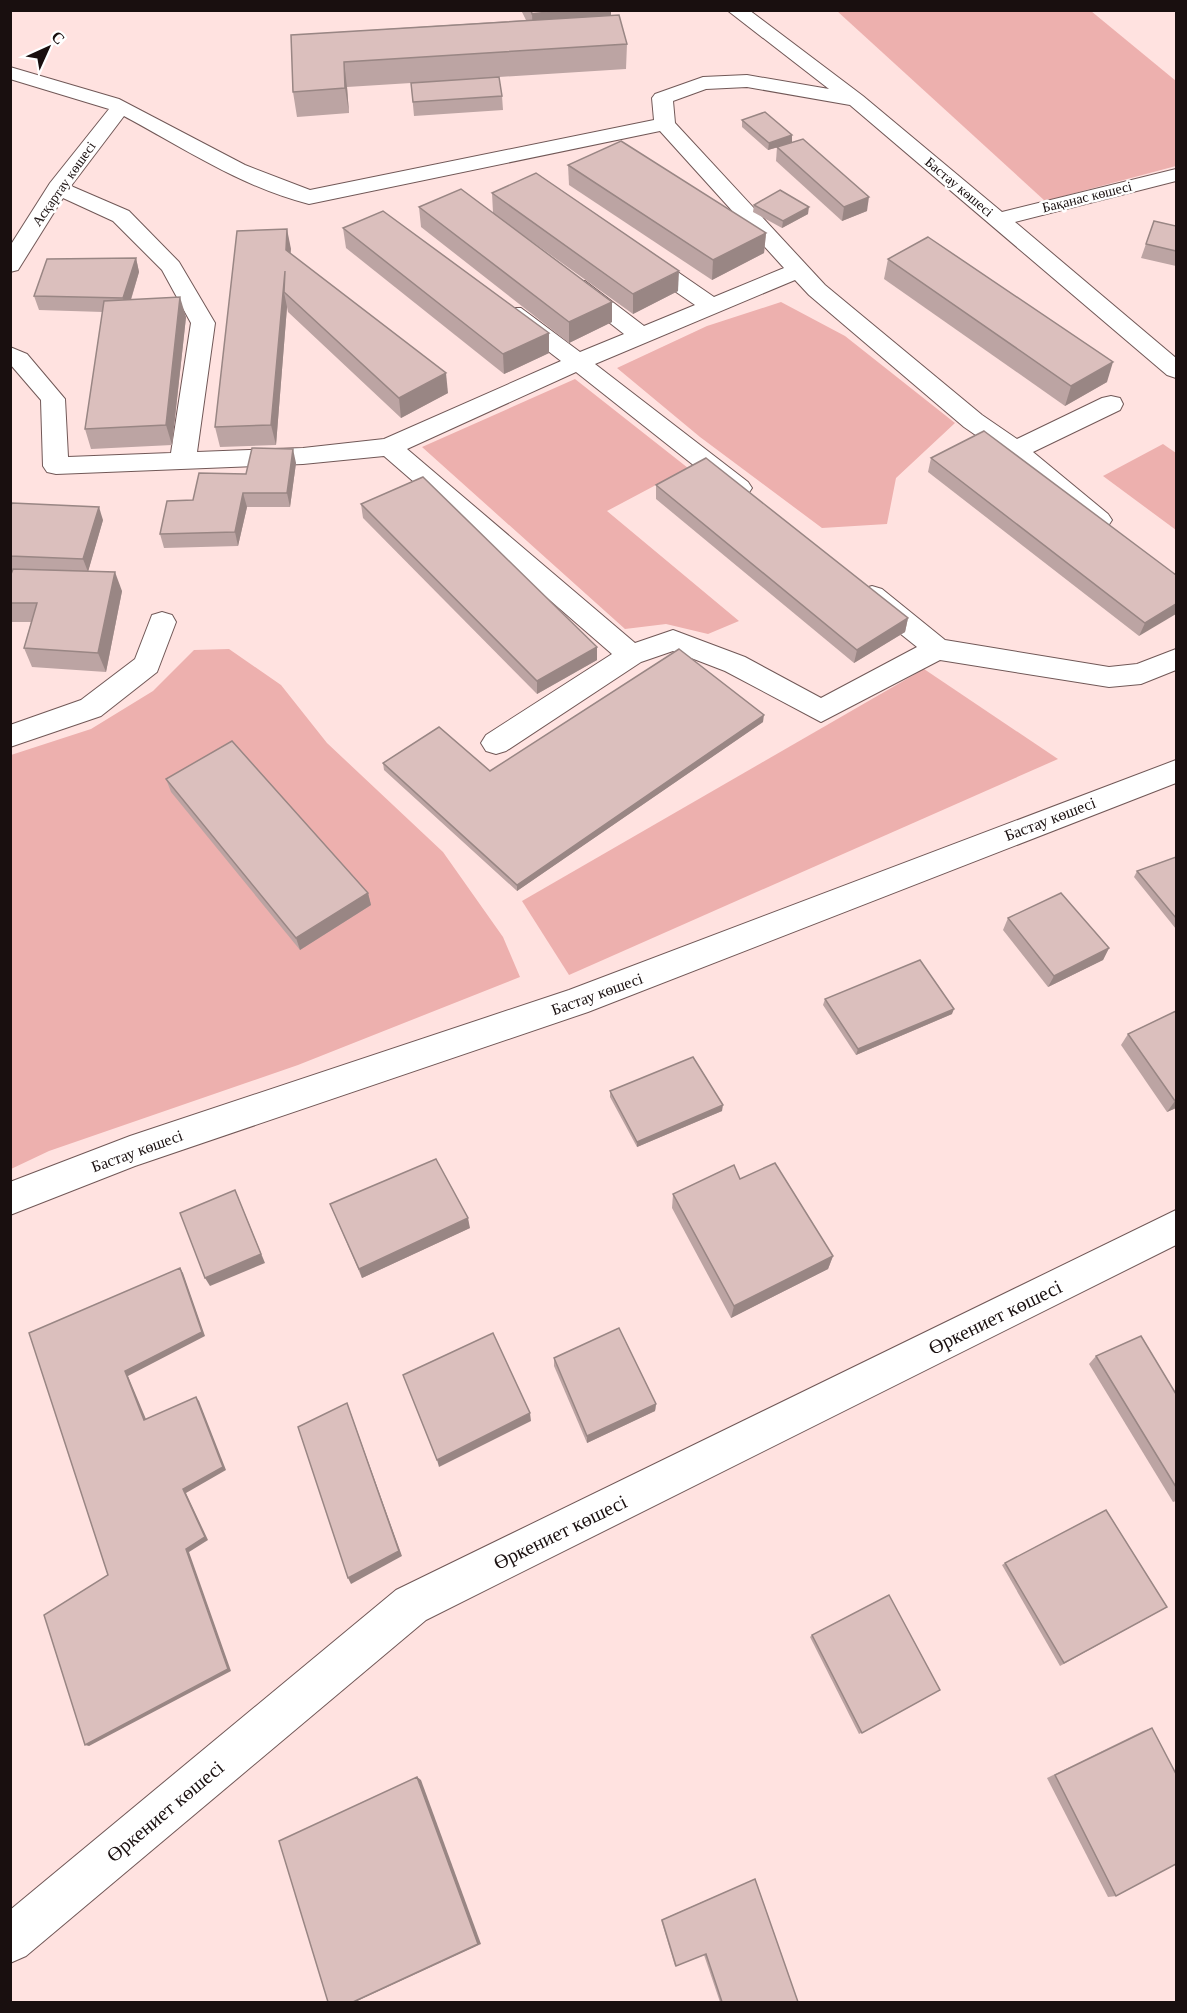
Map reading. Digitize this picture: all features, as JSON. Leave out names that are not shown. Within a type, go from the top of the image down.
[{"type":"street","name":"Бастау көшесі","points":[[736,10],[856,100],[1176,370]]},
{"type":"street","points":[[10,73],[122,107],[246,174],[282,190],[309,197],[665,124]]},
{"type":"street","points":[[856,100],[747,81],[703,83],[662,98],[665,124],[798,270],[864,332],[974,421],[1015,450],[1114,532]]},
{"type":"street","name":"Асқартау көшесі","points":[[10,265],[58,188],[122,107]]},
{"type":"street","name":"Бақанас көшесі","points":[[998,220],[1176,175]]},
{"type":"street","points":[[58,188],[121,216],[171,267],[203,323],[183,461]]},
{"type":"street","points":[[626,247],[712,306]]},
{"type":"street","points":[[10,354],[19,359],[53,399],[56,466],[303,456],[389,447],[578,362],[798,270]]},
{"type":"street","points":[[559,273],[642,336]]},
{"type":"street","points":[[493,298],[761,504]]},
{"type":"street","points":[[1015,450],[1111,404]]},
{"type":"street","points":[[389,447],[631,655]]},
{"type":"street","points":[[851,579],[937,649],[1108,677],[1141,674],[1176,659]]},
{"type":"street","points":[[10,736],[91,708],[101,701],[147,665],[162,622]]},
{"type":"street","points":[[496,743],[631,655],[673,640],[735,664],[821,711],[937,649]]},
{"type":"street","name":"Бастау көшесі","points":[[10,1199],[130,1152],[576,1002],[1176,771]]},
{"type":"street","name":"Өркениет көшесі","points":[[10,1940],[411,1605],[1176,1227]]},
{"type":"shaded area","points":[[837,11],[1091,11],[1176,81],[1176,166],[1045,201]]},
{"type":"shaded area","points":[[781,302],[845,336],[955,423],[896,478],[887,524],[822,528],[700,437],[617,368],[707,326]]},
{"type":"shaded area","points":[[575,379],[688,468],[607,511],[739,621],[708,634],[666,624],[625,629],[422,447]]},
{"type":"shaded area","points":[[1163,444],[1176,453],[1176,530],[1103,476]]},
{"type":"shaded area","points":[[229,649],[281,685],[327,743],[443,852],[503,937],[520,977],[298,1065],[49,1151],[11,1169],[11,755],[91,729],[153,691],[194,650]]},
{"type":"shaded area","points":[[924,669],[1058,759],[569,975],[522,901]]},
{"type":"building","points":[[531,10],[563,10],[532,14]]},
{"type":"building","points":[[619,15],[627,44],[344,62],[345,88],[293,92],[291,35]]},
{"type":"building","points":[[499,77],[502,96],[413,102],[411,83]]},
{"type":"building","points":[[765,112],[792,135],[769,143],[742,120]]},
{"type":"building","points":[[803,139],[869,197],[844,207],[777,147]]},
{"type":"building","points":[[621,141],[766,233],[713,260],[568,165]]},
{"type":"building","points":[[536,173],[679,271],[633,294],[492,193]]},
{"type":"building","points":[[461,189],[612,302],[569,322],[419,207]]},
{"type":"building","points":[[780,190],[809,207],[783,221],[754,205]]},
{"type":"building","points":[[383,211],[549,333],[503,354],[343,228]]},
{"type":"building","points":[[1154,221],[1176,226],[1176,251],[1146,244]]},
{"type":"building","points":[[287,229],[286,250],[446,373],[399,398],[284,292],[285,271],[271,425],[215,427],[237,231]]},
{"type":"building","points":[[928,237],[1113,362],[1071,386],[888,259]]},
{"type":"building","points":[[136,258],[123,298],[34,296],[47,259]]},
{"type":"building","points":[[180,297],[166,425],[85,429],[104,301]]},
{"type":"building","points":[[984,431],[1176,575],[1176,604],[1145,623],[931,458]]},
{"type":"building","points":[[252,448],[293,449],[287,493],[243,493],[235,532],[160,534],[167,501],[193,500],[199,473],[246,474]]},
{"type":"building","points":[[706,458],[908,618],[857,650],[656,485]]},
{"type":"building","points":[[423,477],[597,647],[537,681],[361,504]]},
{"type":"building","points":[[12,503],[99,507],[83,559],[10,556],[10,508]]},
{"type":"building","points":[[13,569],[115,572],[98,653],[24,648],[37,603],[10,603],[10,577]]},
{"type":"building","points":[[679,649],[764,715],[517,885],[383,763],[439,727],[490,771]]},
{"type":"building","points":[[232,741],[368,893],[296,938],[166,779]]},
{"type":"building","points":[[1176,857],[1176,918],[1137,871]]},
{"type":"building","points":[[1061,893],[1109,948],[1054,976],[1008,918]]},
{"type":"building","points":[[920,960],[954,1009],[858,1049],[825,999]]},
{"type":"building","points":[[1176,1011],[1176,1101],[1175,1101],[1128,1034]]},
{"type":"building","points":[[693,1057],[723,1105],[637,1142],[610,1091]]},
{"type":"building","points":[[436,1159],[468,1218],[359,1269],[330,1204]]},
{"type":"building","points":[[775,1163],[833,1256],[734,1306],[673,1194],[734,1165],[740,1179]]},
{"type":"building","points":[[235,1190],[261,1254],[205,1278],[180,1213]]},
{"type":"building","points":[[180,1268],[202,1332],[125,1371],[144,1420],[196,1397],[223,1467],[183,1489],[205,1537],[186,1549],[228,1669],[85,1745],[44,1615],[108,1575],[29,1333]]},
{"type":"building","points":[[619,1328],[656,1404],[587,1436],[554,1358]]},
{"type":"building","points":[[493,1333],[530,1413],[437,1460],[403,1375]]},
{"type":"building","points":[[1141,1336],[1176,1394],[1176,1487],[1096,1356]]},
{"type":"building","points":[[347,1403],[399,1551],[348,1578],[298,1427]]},
{"type":"building","points":[[1106,1510],[1167,1607],[1064,1663],[1005,1563]]},
{"type":"building","points":[[889,1595],[940,1690],[862,1733],[812,1635]]},
{"type":"building","points":[[1152,1728],[1176,1774],[1176,1864],[1116,1896],[1055,1775]]},
{"type":"building","points":[[417,1777],[478,1944],[353,2002],[328,2002],[279,1841]]},
{"type":"building","points":[[755,1879],[798,2002],[722,2002],[706,1954],[676,1966],[662,1920]]}]
